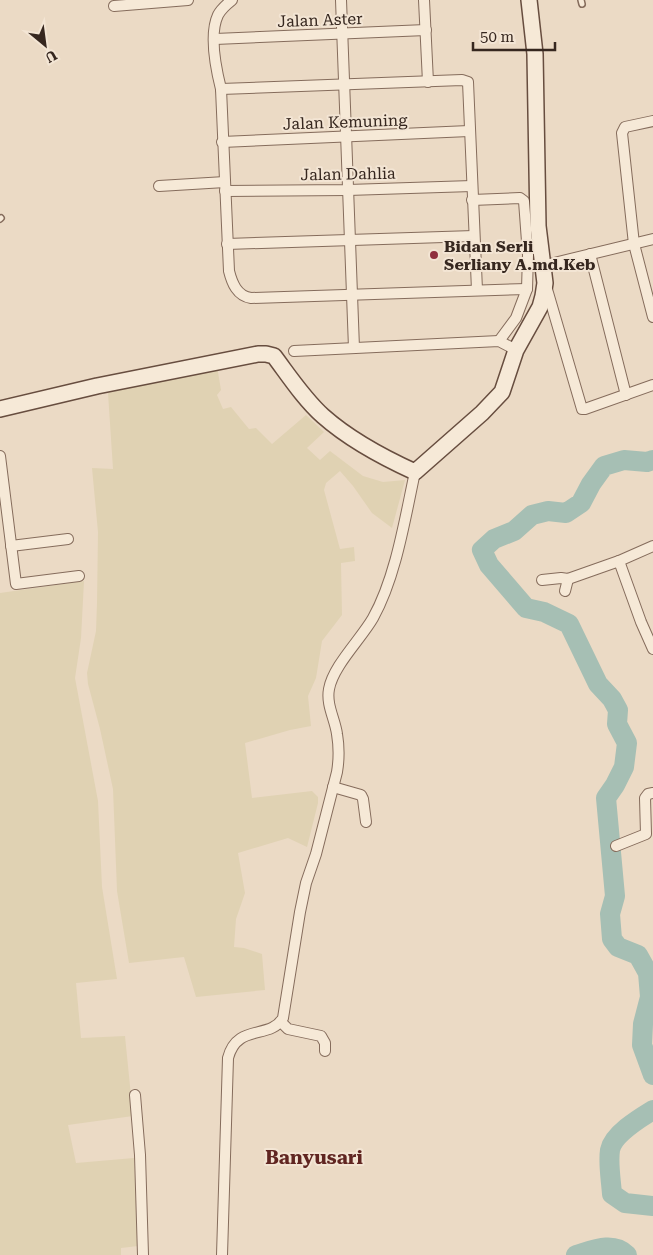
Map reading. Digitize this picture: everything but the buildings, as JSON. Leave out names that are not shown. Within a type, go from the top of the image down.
[{"type":"street","points":[[114,6],[188,0]]},
{"type":"street","points":[[232,0],[218,14],[214,30],[215,63],[221,89],[227,244],[230,276],[236,289],[245,297],[527,289]]},
{"type":"street","points":[[341,0],[354,348]]},
{"type":"street","points":[[424,0],[428,82]]},
{"type":"street","points":[[499,341],[516,318],[535,265],[538,216],[535,54],[528,0]]},
{"type":"street","name":"Jalan Aster","points":[[215,39],[426,30]]},
{"type":"street","points":[[221,89],[462,80],[468,82],[477,290]]},
{"type":"street","points":[[653,121],[625,127],[622,133],[634,244],[653,316]]},
{"type":"street","name":"Jalan Kemuning","points":[[222,142],[469,131]]},
{"type":"street","name":"Jalan Dahlia","points":[[159,186],[348,190],[472,186]]},
{"type":"street","points":[[472,200],[522,200],[535,265],[545,283],[582,409],[626,396],[653,385]]},
{"type":"street","points":[[227,244],[474,236]]},
{"type":"street","points":[[535,265],[653,239]]},
{"type":"street","points":[[590,254],[626,396]]},
{"type":"street","points":[[222,1255],[228,1058],[230,1050],[238,1040],[273,1027],[281,1022],[284,1014],[298,921],[306,883],[316,854],[337,772],[337,734],[328,700],[330,686],[341,664],[373,618],[383,596],[403,529],[415,472],[502,392],[516,350],[540,307],[545,283]]},
{"type":"street","points":[[294,351],[499,341],[516,350]]},
{"type":"street","points":[[0,409],[98,386],[266,354],[274,356],[310,403],[328,420],[379,456],[415,472]]},
{"type":"street","points":[[0,456],[4,521],[11,546],[16,584],[79,576]]},
{"type":"street","points":[[11,546],[68,539]]},
{"type":"street","points":[[542,580],[568,579],[619,561],[653,546]]},
{"type":"street","points":[[619,561],[653,649]]},
{"type":"street","points":[[565,591],[568,579]]},
{"type":"street","points":[[333,786],[360,795],[366,822]]},
{"type":"street","points":[[616,846],[649,832],[645,798],[648,794],[653,793]]},
{"type":"street","points":[[281,1022],[288,1029],[321,1036],[325,1043],[324,1051]]},
{"type":"street","points":[[135,1095],[140,1155],[143,1255]]},
{"type":"shaded area","points":[[217,366],[221,390],[217,395],[223,409],[231,407],[249,429],[256,428],[272,444],[306,415],[324,432],[307,448],[320,460],[330,451],[363,476],[383,482],[405,480],[392,528],[372,513],[340,471],[326,483],[324,490],[340,549],[354,547],[355,561],[341,563],[342,615],[322,641],[316,678],[308,696],[311,726],[245,743],[252,798],[312,791],[318,797],[307,847],[288,838],[238,853],[245,893],[236,919],[234,947],[262,954],[265,990],[196,997],[184,957],[129,963],[117,891],[113,789],[87,673],[96,631],[97,603],[98,532],[92,468],[113,469],[108,393]]},
{"type":"shaded area","points":[[84,581],[81,638],[75,678],[98,801],[102,887],[117,979],[76,983],[81,1038],[125,1036],[133,1116],[68,1125],[76,1163],[134,1158],[138,1246],[121,1248],[121,1255],[0,1255],[0,593]]},
{"type":"waterway","points":[[653,460],[647,462],[624,460],[604,466],[591,484],[581,503],[566,513],[548,511],[532,515],[514,531],[494,539],[482,550],[489,565],[526,608],[544,612],[569,624],[598,684],[612,699],[618,710],[617,724],[627,743],[624,767],[606,798],[615,896],[610,914],[612,939],[618,947],[638,955],[648,973],[650,997],[643,1024],[642,1045],[653,1075]]},
{"type":"waterway","points":[[653,1110],[621,1132],[612,1144],[609,1161],[612,1194],[625,1203],[653,1206]]},
{"type":"waterway","points":[[576,1255],[603,1248],[616,1248],[627,1255]]},
{"type":"place","name":"Bidan Serli Serliany A.md.Keb","points":[[434,255]]},
{"type":"district","name":"Banyusari","points":[[314,1157]]}]
